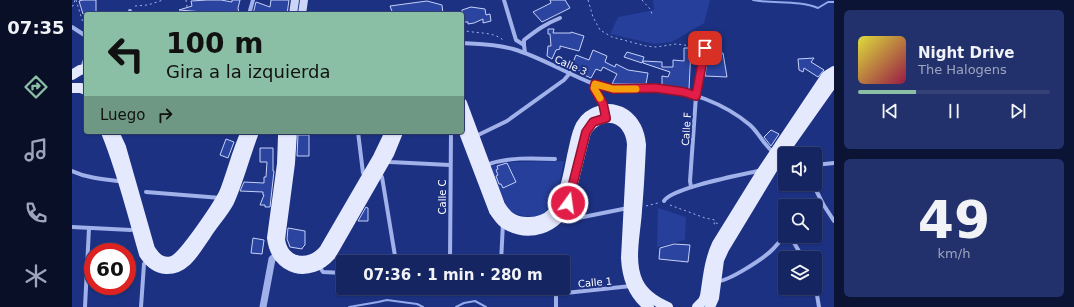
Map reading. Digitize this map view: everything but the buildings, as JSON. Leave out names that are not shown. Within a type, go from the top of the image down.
[{"type":"main road","points":[[293,12],[295,0]]},
{"type":"main road","points":[[302,12],[304,0]]},
{"type":"main road","points":[[72,75],[84,69]]},
{"type":"main road","points":[[697,307],[701,305],[724,249],[777,155],[826,76],[834,71]]},
{"type":"main road","points":[[710,307],[713,302],[711,280],[712,254],[761,172],[777,155],[834,81]]},
{"type":"main road","points":[[72,88],[84,89]]},
{"type":"main road","points":[[464,112],[470,139],[491,205],[505,219],[534,222],[562,214],[568,203],[586,132],[593,122],[605,113],[615,110],[630,118],[638,131],[641,146],[636,208],[626,258],[626,269],[635,285],[638,297],[649,307]]},
{"type":"main road","points":[[464,130],[485,165],[505,219]]},
{"type":"main road","points":[[107,134],[126,178]]},
{"type":"main road","points":[[115,134],[121,147],[126,178],[140,227],[150,249],[151,257],[166,262],[173,261],[185,251],[225,200],[253,134]]},
{"type":"main road","points":[[225,200],[245,134]]},
{"type":"main road","points":[[284,134],[282,164],[272,238],[275,251],[297,260],[306,261],[314,259],[324,250],[382,159],[395,143],[397,134]]},
{"type":"main road","points":[[292,134],[290,163],[280,239],[280,253],[282,260],[293,267],[302,269],[311,268],[319,266],[325,262],[331,255],[372,175]]},
{"type":"main road","points":[[382,159],[389,134]]},
{"type":"main road","points":[[635,285],[653,299],[668,307]]},
{"type":"street","points":[[250,12],[253,0]]},
{"type":"street","points":[[504,0],[516,40],[524,45]]},
{"type":"street","points":[[525,53],[524,40],[542,26],[560,18]]},
{"type":"street","points":[[72,27],[84,35]]},
{"type":"street","name":"Calle 3","points":[[464,43],[489,44],[507,47],[525,53],[595,84],[613,89],[655,88],[684,92],[696,96],[720,106],[738,116],[751,126],[777,155]]},
{"type":"street","name":"Calle F","points":[[691,187],[690,181],[696,96],[705,48]]},
{"type":"street","points":[[470,139],[507,121],[564,80],[570,73]]},
{"type":"street","points":[[595,84],[594,88],[603,104],[605,113]]},
{"type":"street","points":[[358,134],[363,173],[382,178],[395,255]]},
{"type":"street","name":"Calle C","points":[[450,255],[451,134]]},
{"type":"street","points":[[485,165],[499,160],[515,158],[555,159]]},
{"type":"street","points":[[382,159],[390,162],[450,166]]},
{"type":"street","points":[[822,164],[834,163]]},
{"type":"street","points":[[72,171],[81,176],[92,178],[118,181],[126,178]]},
{"type":"street","points":[[664,201],[671,195],[691,187],[758,171],[761,172]]},
{"type":"street","points":[[817,191],[823,204],[834,221]]},
{"type":"street","points":[[146,192],[225,200]]},
{"type":"street","points":[[578,218],[636,208]]},
{"type":"street","points":[[502,255],[505,219]]},
{"type":"street","points":[[72,227],[131,230],[140,227]]},
{"type":"street","points":[[85,307],[89,228]]},
{"type":"street","points":[[711,280],[725,280],[757,261],[771,251],[778,243]]},
{"type":"street","points":[[263,307],[272,259],[280,253]]},
{"type":"street","points":[[141,307],[144,264],[151,257]]},
{"type":"street","points":[[319,266],[323,272],[336,273]]},
{"type":"street","name":"Calle 1","points":[[570,293],[627,288],[635,285]]},
{"type":"street","points":[[556,295],[556,307]]},
{"type":"street","points":[[817,295],[819,307]]},
{"type":"path","points":[[72,6],[76,0]]},
{"type":"path","points":[[76,0],[84,27]]},
{"type":"path","points":[[129,12],[135,6],[148,5],[163,0]]},
{"type":"path","points":[[186,0],[188,12]]},
{"type":"path","points":[[588,0],[593,17],[600,30],[612,37],[646,46],[656,47],[676,44],[705,48]]},
{"type":"path","points":[[642,0],[651,10],[652,15]]},
{"type":"path","points":[[464,30],[494,35],[504,42],[507,47]]},
{"type":"path","points":[[664,201],[705,218],[715,220],[715,225],[716,223],[722,225],[724,222]]},
{"type":"path","points":[[636,208],[659,203]]},
{"type":"shaded area","points":[[653,0],[710,0],[704,23],[672,42],[654,44],[610,34],[618,17],[654,10]]},
{"type":"shaded area","points":[[564,161],[559,186],[555,197],[544,213],[535,216],[524,216],[509,211],[491,171],[492,166],[513,162]]},
{"type":"shaded area","points":[[658,208],[686,217],[685,240],[657,247]]},
{"type":"waterway","points":[[753,0],[795,3],[818,8],[828,2],[834,2]]},
{"type":"waterway","points":[[349,307],[387,300],[417,304],[423,307]]},
{"type":"waterway","points":[[456,307],[464,303],[475,301],[486,307]]},
{"type":"slow traffic","points":[[600,98],[594,88],[595,84],[613,89],[636,89]]},
{"type":"route","points":[[568,203],[586,132],[593,122],[606,118],[603,104],[594,88],[595,84],[613,89],[655,88],[684,92],[696,96],[705,48]]}]
